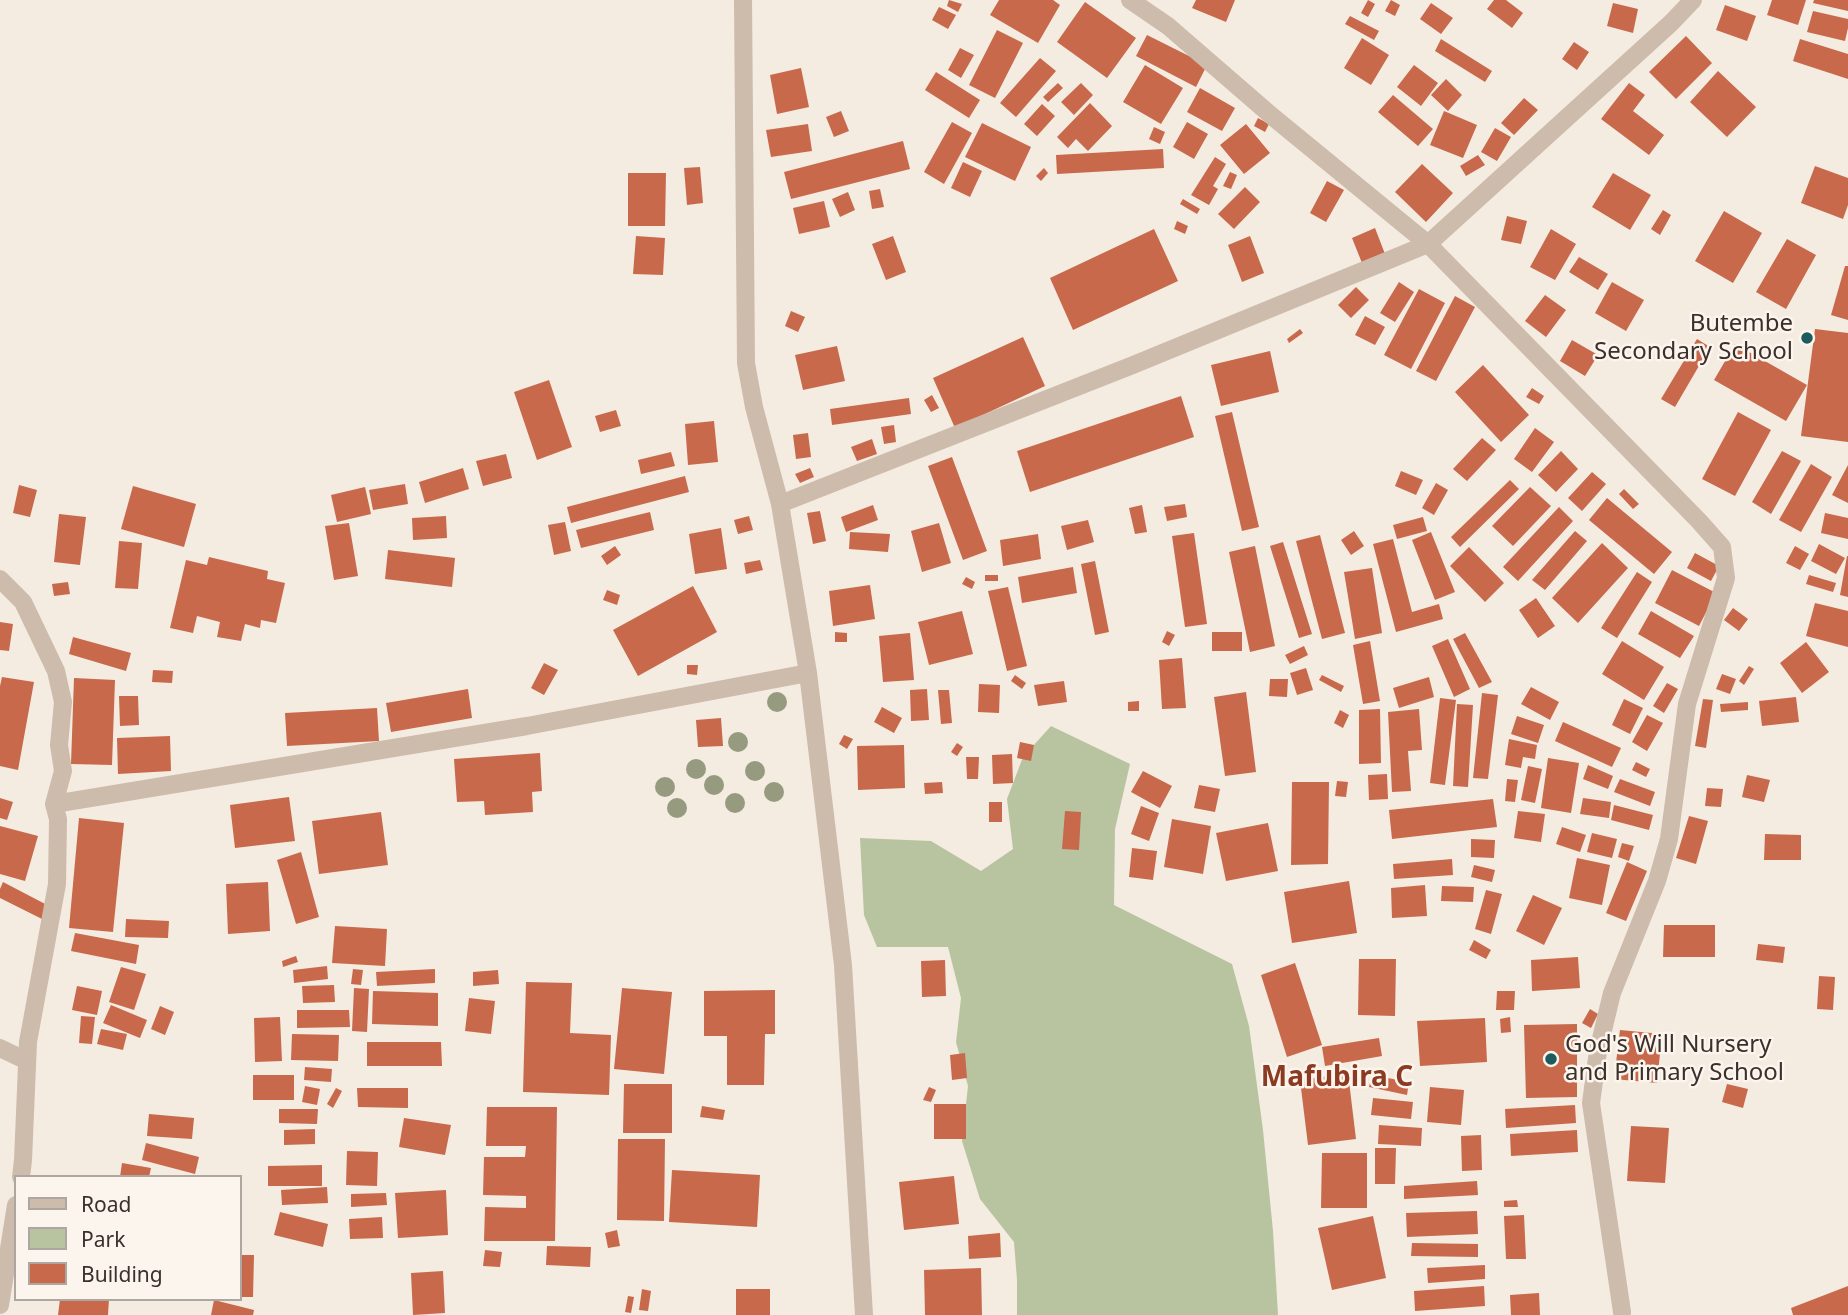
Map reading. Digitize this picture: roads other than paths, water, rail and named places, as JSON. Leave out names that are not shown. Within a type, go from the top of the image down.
[{"type":"street","points":[[743,0],[746,363],[754,407],[780,504],[808,673],[843,965],[864,1315]]},
{"type":"street","points":[[1129,0],[1168,26],[1273,117],[1428,244],[1722,547],[1726,578],[1687,704],[1669,839],[1657,881],[1612,993],[1598,1051],[1591,1103],[1622,1312]]},
{"type":"street","points":[[780,504],[1133,365],[1428,244],[1693,0]]},
{"type":"street","points":[[0,579],[23,602],[56,671],[63,702],[60,745],[63,771],[54,804],[58,819],[57,884],[28,1042],[21,1175]]},
{"type":"street","points":[[54,804],[513,729],[808,673]]},
{"type":"street","points":[[0,1048],[27,1061]]},
{"type":"street","points":[[0,1305],[14,1218]]},
{"type":"place","name":"Butembe Secondary School","points":[[1807,338]]},
{"type":"place","name":"God's Will Nursery and Primary School","points":[[1551,1059]]},
{"type":"district","name":"Mafubira C","points":[[1337,1078]]}]
